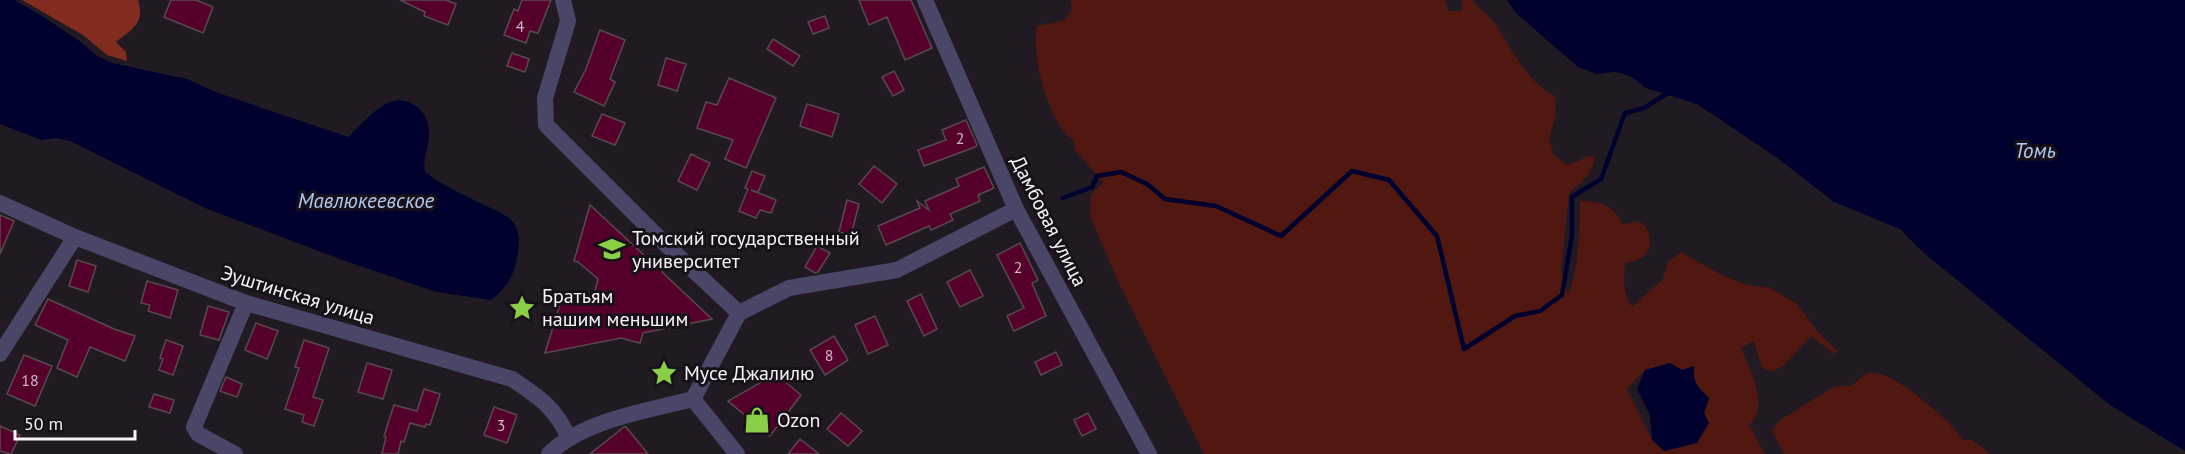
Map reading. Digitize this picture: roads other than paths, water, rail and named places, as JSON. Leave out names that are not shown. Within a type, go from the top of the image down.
[{"type":"street","points":[[563,0],[568,21],[545,98],[546,125],[738,313]]},
{"type":"street","name":"Дамбовая улица","points":[[925,0],[1016,209],[1149,454]]},
{"type":"street","name":"Эуштинская улица","points":[[0,203],[75,237],[246,303],[512,379],[549,405],[569,438]]},
{"type":"street","points":[[549,454],[569,438],[592,426],[693,399],[738,313],[789,288],[897,270],[1016,209]]},
{"type":"street","points":[[0,354],[75,237]]},
{"type":"street","points":[[235,454],[198,434],[194,427],[246,303]]},
{"type":"street","points":[[693,399],[737,453]]},
{"type":"water","name":"Мавлюкеевское","points":[[0,0],[14,0],[39,14],[81,42],[97,56],[112,63],[187,79],[218,93],[348,137],[379,108],[398,100],[407,101],[420,110],[428,123],[425,172],[447,186],[504,214],[516,226],[518,249],[516,265],[509,282],[491,300],[437,292],[345,261],[205,208],[70,141],[56,138],[41,140],[0,124]]},
{"type":"water","name":"Томь","points":[[1507,0],[2185,0],[2185,451],[2110,405],[1924,253],[1900,229],[1834,202],[1776,157],[1697,104],[1646,88],[1630,76],[1615,72],[1597,74],[1578,67],[1516,13]]},
{"type":"water","points":[[1670,363],[1682,370],[1694,366],[1697,384],[1709,398],[1704,413],[1709,423],[1697,443],[1664,451],[1652,440],[1650,415],[1637,389],[1645,370]]},
{"type":"waterway","points":[[1063,198],[1092,187],[1097,176],[1121,172],[1147,184],[1165,199],[1216,206],[1281,236],[1352,171],[1389,180],[1437,236],[1464,349],[1515,316],[1540,311],[1562,295],[1572,235],[1572,197],[1601,179],[1625,113],[1644,108],[1668,93]]},
{"type":"place","name":"Томский государственный университет","points":[[612,249]]},
{"type":"place","name":"Братьям нашим меньшим","points":[[522,308]]},
{"type":"place","name":"Мусе Джалилю","points":[[664,373]]},
{"type":"place","name":"Ozon","points":[[757,420]]}]
